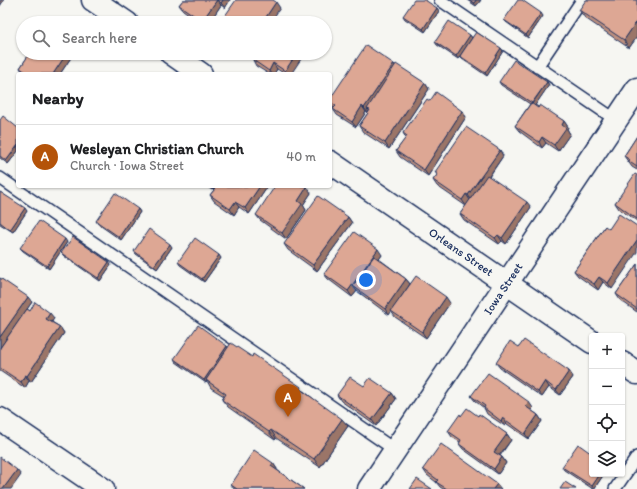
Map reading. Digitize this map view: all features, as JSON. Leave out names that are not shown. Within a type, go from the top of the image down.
[{"type":"street","points":[[93,0],[117,16]]},
{"type":"street","points":[[181,60],[198,72]]},
{"type":"street","name":"Iowa Street","points":[[369,489],[637,89]]},
{"type":"street","name":"Orleans Street","points":[[332,163],[589,340]]},
{"type":"street","points":[[625,365],[637,373]]},
{"type":"street","points":[[0,419],[103,489]]},
{"type":"lane","points":[[440,0],[616,120]]},
{"type":"lane","points":[[537,67],[582,0]]},
{"type":"lane","points":[[0,178],[395,450]]},
{"type":"lane","points":[[615,489],[637,457]]},
{"type":"building","points":[[183,0],[217,0],[206,16],[195,16],[179,5]]},
{"type":"building","points":[[236,0],[273,0],[276,2],[267,16],[225,16]]},
{"type":"building","points":[[414,0],[425,0],[437,8],[423,29],[403,16]]},
{"type":"building","points":[[469,0],[476,0],[474,3]]},
{"type":"building","points":[[518,0],[522,0],[541,13],[526,35],[504,20]]},
{"type":"building","points":[[586,0],[637,0],[637,21],[624,40],[579,10]]},
{"type":"building","points":[[449,21],[470,35],[456,56],[435,42]]},
{"type":"building","points":[[476,32],[501,48],[485,73],[460,56]]},
{"type":"building","points":[[366,45],[394,64],[364,108],[362,106],[352,122],[333,109],[336,106],[332,103],[332,96]]},
{"type":"building","points":[[25,60],[62,60],[54,72],[26,72],[20,68]]},
{"type":"building","points":[[253,60],[292,60],[285,71],[273,63],[269,71]]},
{"type":"building","points":[[514,60],[547,82],[532,103],[499,82]]},
{"type":"building","points":[[396,64],[425,83],[385,143],[359,126],[370,110],[367,109]]},
{"type":"building","points":[[436,92],[462,111],[424,170],[396,151],[407,136],[403,133],[427,99],[430,101]]},
{"type":"building","points":[[531,103],[538,108],[540,105],[564,121],[562,125],[566,128],[554,145],[542,137],[539,142],[515,126]]},
{"type":"building","points":[[3,116],[16,126],[16,148],[6,161],[0,156],[0,120]]},
{"type":"building","points":[[466,127],[500,150],[468,195],[466,194],[462,200],[433,180],[438,174],[435,172]]},
{"type":"building","points":[[637,136],[637,167],[628,161],[630,160],[624,156]]},
{"type":"building","points":[[635,174],[637,175],[637,219],[615,203]]},
{"type":"building","points":[[487,175],[527,202],[502,238],[498,235],[495,238],[460,214]]},
{"type":"building","points":[[214,188],[259,188],[245,208],[235,202],[230,209],[210,195],[215,189]]},
{"type":"building","points":[[274,188],[306,188],[298,201],[302,204],[282,233],[256,215]]},
{"type":"building","points":[[0,192],[25,208],[10,230],[0,222]]},
{"type":"building","points":[[115,193],[138,209],[119,237],[96,221]]},
{"type":"building","points":[[318,196],[348,217],[313,265],[284,244]]},
{"type":"building","points":[[619,214],[637,226],[637,240],[608,283],[599,277],[594,284],[574,271],[605,226],[609,229]]},
{"type":"building","points":[[39,221],[65,239],[47,266],[20,248]]},
{"type":"building","points":[[149,229],[170,244],[154,266],[134,251]]},
{"type":"building","points":[[354,232],[378,249],[348,291],[324,274]]},
{"type":"building","points":[[73,237],[109,262],[98,278],[61,253]]},
{"type":"building","points":[[195,238],[219,255],[202,279],[178,262]]},
{"type":"building","points":[[374,256],[406,279],[385,309],[353,286]]},
{"type":"building","points":[[637,264],[637,309],[616,294]]},
{"type":"building","points":[[416,276],[446,297],[422,332],[391,311]]},
{"type":"building","points":[[0,278],[28,297],[0,337]]},
{"type":"building","points":[[35,302],[50,313],[46,319],[60,327],[27,376],[25,375],[21,382],[0,368],[0,348],[27,309],[30,311]]},
{"type":"building","points":[[198,325],[227,346],[204,380],[174,359]]},
{"type":"building","points":[[524,340],[569,371],[556,390],[545,381],[538,392],[496,363],[510,341],[519,347]]},
{"type":"building","points":[[231,343],[252,357],[253,354],[301,387],[300,389],[342,419],[314,459],[271,430],[269,432],[222,400],[226,394],[206,380]]},
{"type":"building","points":[[488,373],[529,402],[525,406],[538,415],[525,434],[503,418],[501,421],[484,408],[485,406],[471,396]]},
{"type":"building","points":[[350,377],[364,386],[370,378],[392,393],[372,420],[337,395]]},
{"type":"building","points":[[467,408],[478,416],[479,414],[507,434],[494,452],[502,457],[494,469],[459,444],[461,440],[448,431],[460,414],[461,416]]},
{"type":"building","points":[[441,444],[497,484],[493,489],[447,489],[436,482],[438,480],[423,469]]},
{"type":"building","points":[[578,444],[589,452],[589,477],[598,477],[592,486],[562,467]]},
{"type":"building","points":[[254,450],[273,463],[271,466],[304,489],[237,489],[231,485]]},
{"type":"building","points":[[0,457],[17,470],[3,489],[0,489]]},
{"type":"building","points":[[417,479],[432,489],[410,489]]},
{"type":"building","points":[[565,482],[576,489],[560,489]]},
{"type":"place","name":"Wesleyan Christian Church","points":[[288,417]]}]
